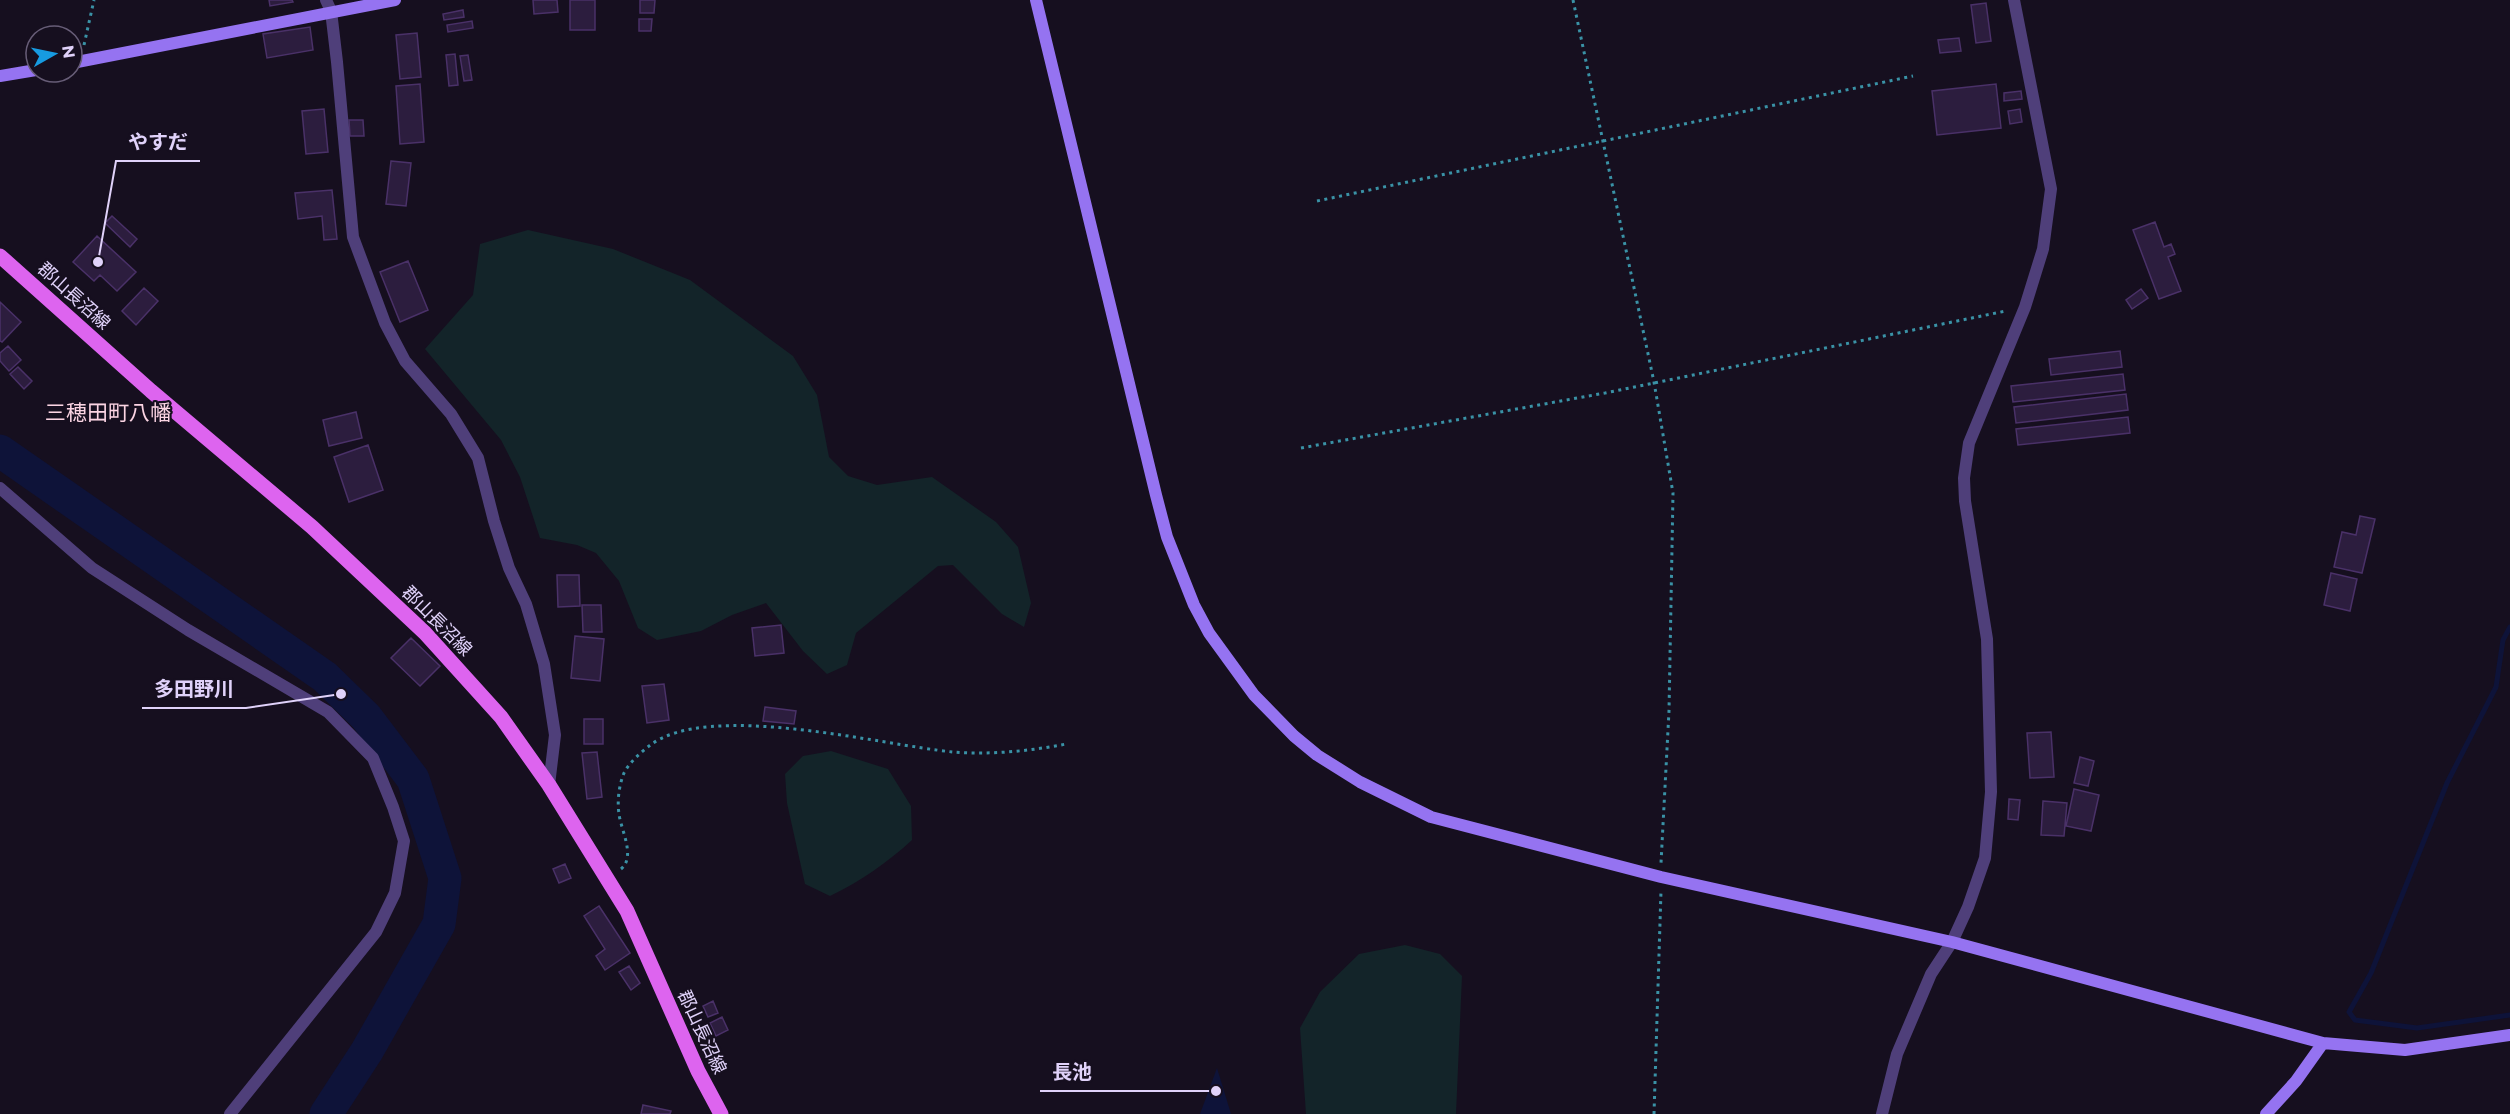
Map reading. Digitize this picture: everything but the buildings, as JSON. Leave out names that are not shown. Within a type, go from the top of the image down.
[{"type":"main road","name":"郡山長沼線","points":[[0,256],[151,391],[312,527],[425,633],[501,717],[549,785],[627,911],[698,1071],[721,1114]]},
{"type":"street","points":[[84,60],[328,5],[395,0]]},
{"type":"street","points":[[1036,0],[1167,537],[1194,605],[1236,672],[1272,714],[1302,742],[1339,770],[1431,817],[1661,877],[1952,942],[2322,1043],[2405,1050],[2510,1035]]},
{"type":"street","points":[[1882,1114],[1897,1054],[1931,974],[1952,942],[1968,908],[1985,858],[1991,792],[1987,639],[1965,501],[1964,478],[1969,443],[2025,308],[2043,249],[2051,189],[2040,121],[2014,0]]},
{"type":"street","points":[[328,5],[353,237],[385,323],[405,361],[451,414],[478,458],[509,568],[526,604],[544,664],[555,735],[549,785]]},
{"type":"street","points":[[0,76],[24,71]]},
{"type":"street","points":[[0,488],[92,568],[188,630],[328,712],[373,758],[393,807],[404,841],[395,892],[376,932],[230,1114]]},
{"type":"street","points":[[2266,1114],[2296,1081],[2322,1043]]},
{"type":"path","points":[[84,36],[94,0]]},
{"type":"path","points":[[1573,0],[1654,382],[1674,511],[1654,1114]]},
{"type":"path","points":[[1317,201],[1913,76]]},
{"type":"path","points":[[1301,448],[1654,382],[2025,308]]},
{"type":"path","points":[[606,878],[626,865],[628,856],[619,813],[619,796],[624,772],[651,745],[693,729],[719,726],[778,728],[956,752],[1036,750],[1066,744]]},
{"type":"shaded area","points":[[528,230],[613,249],[690,280],[793,356],[817,395],[829,457],[848,476],[877,485],[932,477],[996,522],[1018,547],[1031,603],[1024,627],[1002,614],[953,565],[938,566],[856,633],[847,665],[827,674],[803,651],[766,603],[732,615],[701,631],[657,640],[638,628],[619,581],[596,553],[577,545],[540,538],[520,477],[501,440],[425,349],[473,295],[480,244]]},
{"type":"shaded area","points":[[831,751],[888,769],[911,806],[912,840],[873,871],[830,896],[805,884],[787,803],[785,774],[803,756]]},
{"type":"shaded area","points":[[1405,945],[1440,954],[1462,976],[1456,1114],[1306,1114],[1300,1028],[1320,992],[1359,954]]},
{"type":"shaded area","points":[[1217,1068],[1231,1114],[1200,1114]]},
{"type":"waterway","points":[[0,451],[325,677],[366,717],[413,779],[445,878],[439,924],[367,1051],[326,1114]]},
{"type":"waterway","points":[[2510,627],[2503,640],[2496,687],[2447,783],[2371,973],[2349,1012],[2355,1020],[2417,1028],[2510,1015]]},
{"type":"place","name":"やすだ","points":[[98,262]]},
{"type":"place","name":"多田野川","points":[[341,694]]},
{"type":"place","name":"長池","points":[[1216,1091]]},
{"type":"district","name":"三穂田町八幡","points":[[108,413]]}]
